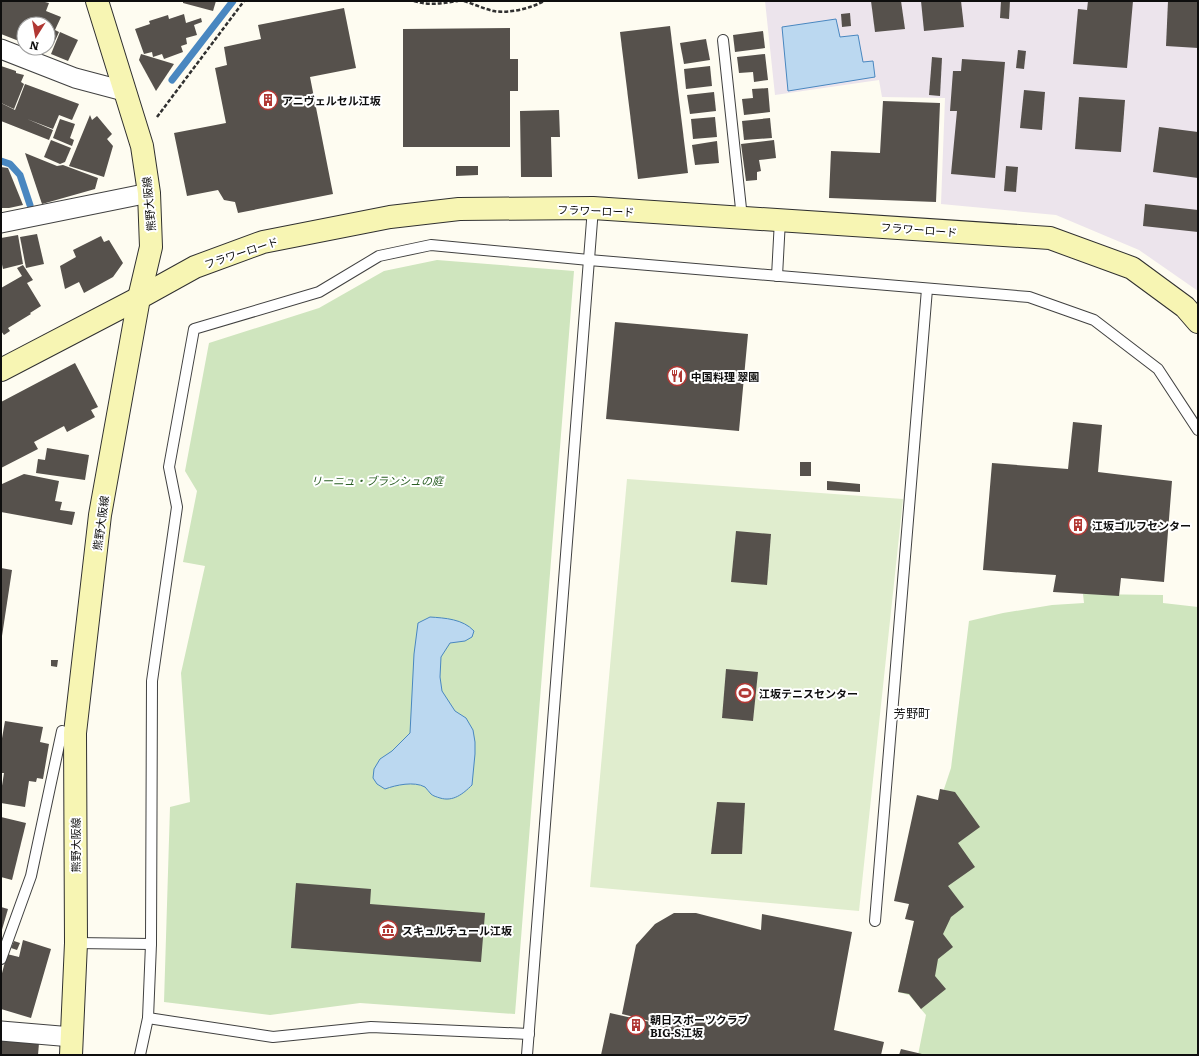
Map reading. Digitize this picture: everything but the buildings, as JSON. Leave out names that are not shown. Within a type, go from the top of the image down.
[{"type":"street","name":"熊野大阪線","points":[[72,1046],[76,943],[75,733],[100,515],[139,298],[151,247],[148,192],[142,146],[97,1]]},
{"type":"street","points":[[1,49],[75,78],[124,91]]},
{"type":"street","points":[[1,223],[148,192]]},
{"type":"street","name":"フラワーロード","points":[[1,370],[195,267],[263,242],[390,217],[459,209],[593,208],[1050,238],[1132,268],[1185,307],[1198,322]]},
{"type":"street","points":[[1,1031],[72,1046]]},
{"type":"lane","points":[[723,40],[742,218]]},
{"type":"lane","points":[[528,1055],[593,208]]},
{"type":"lane","points":[[777,276],[780,220]]},
{"type":"lane","points":[[140,1055],[148,1018],[151,944],[152,681],[177,507],[169,467],[194,329],[319,292],[379,256],[431,245],[589,260],[1029,297],[1094,320],[1158,369],[1198,430]]},
{"type":"lane","points":[[875,921],[927,289]]},
{"type":"lane","points":[[1,959],[3,946],[31,876],[62,732]]},
{"type":"lane","points":[[76,943],[151,944]]},
{"type":"lane","points":[[148,1018],[273,1037],[371,1027],[529,1034]]},
{"type":"path","points":[[157,117],[244,1]]},
{"type":"path","points":[[414,1],[436,4],[458,1]]},
{"type":"path","points":[[464,1],[495,12],[519,10],[537,5],[544,1]]},
{"type":"shaded area","points":[[765,1],[1198,1],[1198,291],[1139,250],[1056,215],[941,204],[945,98],[882,97],[879,80],[775,95]]},
{"type":"green space","name":"リーニュ・ブランシュの庭","points":[[437,260],[574,271],[515,1014],[360,1003],[270,1015],[164,1002],[170,807],[190,802],[181,673],[205,566],[183,562],[197,491],[185,471],[209,343],[319,308],[384,271]]},
{"type":"green space","name":"江坂テニスセンター","points":[[627,479],[903,499],[859,911],[590,887]]},
{"type":"green space","points":[[1083,594],[1163,595],[1163,603],[1198,607],[1198,1055],[918,1055],[926,1015],[909,995],[898,992],[944,789],[951,768],[969,621],[1003,613],[1052,605],[1084,603]]},
{"type":"water","points":[[836,19],[840,37],[858,35],[863,62],[873,61],[875,77],[788,91],[782,27]]},
{"type":"water","points":[[430,617],[459,622],[470,627],[474,631],[472,637],[465,641],[450,643],[441,657],[440,677],[442,691],[455,711],[466,718],[473,730],[475,742],[472,785],[458,796],[449,799],[434,796],[425,787],[416,784],[400,785],[385,789],[377,784],[373,778],[374,769],[380,759],[392,751],[410,733],[414,654],[418,623]]},
{"type":"waterway","points":[[172,80],[233,1]]},
{"type":"waterway","points":[[1,161],[10,164],[20,175],[30,205]]},
{"type":"place","name":"アニヴェルセル江坂","points":[[268,100]]},
{"type":"place","name":"中国料理 翠園","points":[[677,376]]},
{"type":"place","name":"江坂ゴルフセンター","points":[[1078,525]]},
{"type":"place","name":"江坂テニスセンター","points":[[745,693]]},
{"type":"place","name":"スキュルチュール江坂","points":[[388,930]]},
{"type":"place","name":"朝日スポーツクラブ BIG-S江坂","points":[[636,1025]]},
{"type":"district","name":"芳野町","points":[[912,713]]}]
